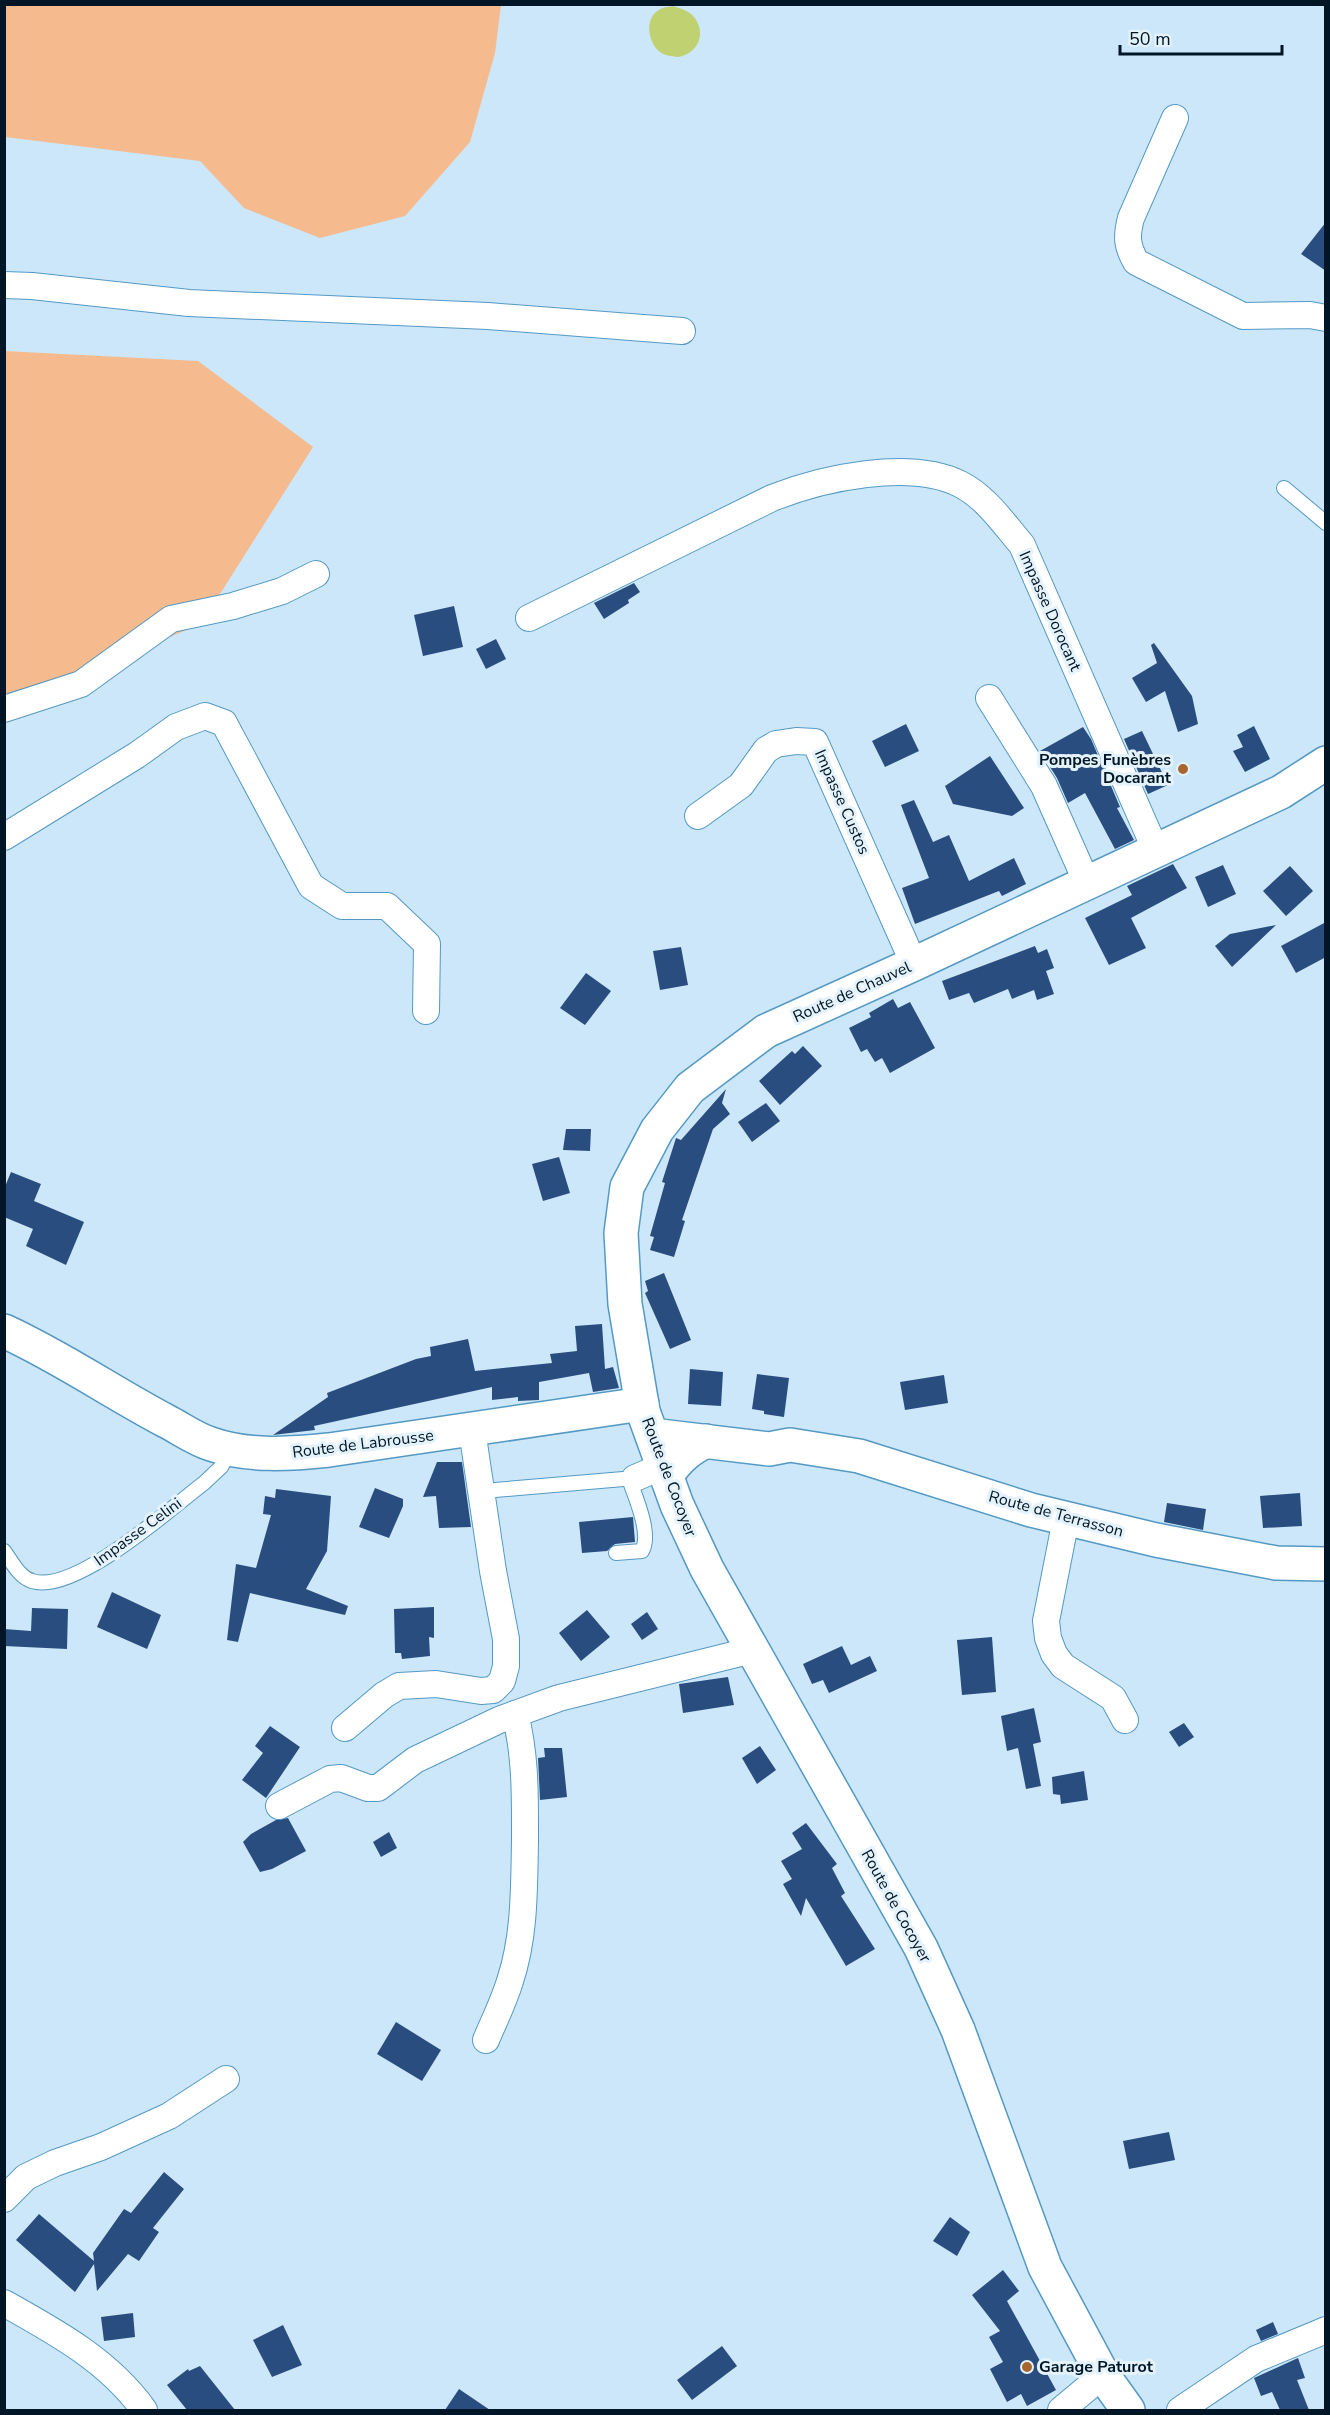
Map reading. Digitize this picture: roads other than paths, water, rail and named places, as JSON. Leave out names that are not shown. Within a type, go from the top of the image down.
[{"type":"main road","name":"Route de Chauvel","points":[[645,1416],[625,1304],[621,1233],[627,1187],[657,1130],[690,1088],[766,1031],[1281,792],[1326,763]]},
{"type":"main road","name":"Route de Labrousse","points":[[4,1331],[40,1347],[145,1410],[209,1443],[231,1449],[290,1454],[472,1430],[645,1416]]},
{"type":"main road","name":"Route de Terrasson","points":[[645,1416],[706,1441],[768,1449],[790,1445],[859,1456],[1031,1510],[1156,1540],[1276,1563],[1326,1564]]},
{"type":"main road","name":"Route de Terrasson","points":[[645,1416],[770,1430],[790,1445]]},
{"type":"main road","name":"Route de Cocoyer","points":[[645,1416],[648,1475],[677,1505],[707,1569],[921,1948],[958,2030],[1045,2267],[1103,2375],[1128,2410]]},
{"type":"main road","points":[[648,1475],[706,1441]]},
{"type":"street","points":[[1175,118],[1131,218],[1126,236],[1128,248],[1136,262],[1243,316],[1310,315],[1326,318]]},
{"type":"street","points":[[4,285],[189,303],[488,316],[682,331]]},
{"type":"street","name":"Impasse Dorocant","points":[[530,618],[772,498],[797,488],[884,473],[934,474],[961,485],[993,510],[1022,546],[1156,851]]},
{"type":"street","points":[[4,709],[81,684],[171,619],[233,606],[282,591],[316,574]]},
{"type":"street","points":[[989,698],[1044,786],[1087,883]]},
{"type":"street","points":[[4,837],[176,727],[205,716],[224,723],[311,886],[342,906],[387,906],[427,944],[426,1011]]},
{"type":"street","name":"Impasse Custos","points":[[698,816],[741,785],[766,750],[776,744],[796,741],[816,742],[914,964]]},
{"type":"street","points":[[345,1728],[384,1695],[399,1686],[436,1684],[481,1691],[493,1690],[502,1681],[506,1666],[506,1639],[492,1571],[472,1430]]},
{"type":"street","points":[[1066,1519],[1046,1621],[1048,1638],[1054,1654],[1063,1666],[1113,1698],[1125,1720]]},
{"type":"street","points":[[279,1806],[330,1779],[341,1778],[368,1788],[378,1788],[415,1760],[515,1714],[558,1698],[753,1650]]},
{"type":"street","points":[[486,2040],[510,1982],[521,1935],[524,1894],[525,1796],[523,1743],[515,1714]]},
{"type":"street","points":[[4,2199],[26,2177],[55,2163],[101,2147],[169,2116],[226,2079]]},
{"type":"street","points":[[4,2303],[84,2351],[111,2372],[144,2410]]},
{"type":"street","points":[[1180,2410],[1256,2359],[1326,2330]]},
{"type":"street","points":[[1061,2410],[1103,2375]]},
{"type":"lane","points":[[1284,488],[1326,523]]},
{"type":"lane","name":"Impasse Celini","points":[[4,1551],[21,1575],[30,1581],[42,1583],[56,1581],[88,1569],[204,1483],[221,1467],[231,1449]]},
{"type":"lane","points":[[495,1490],[648,1475],[642,1516],[645,1546],[642,1551],[616,1553]]},
{"type":"place","name":"Pompes Funèbres Docarant","points":[[1183,769]]},
{"type":"place","name":"Garage Paturot","points":[[1027,2367]]}]
